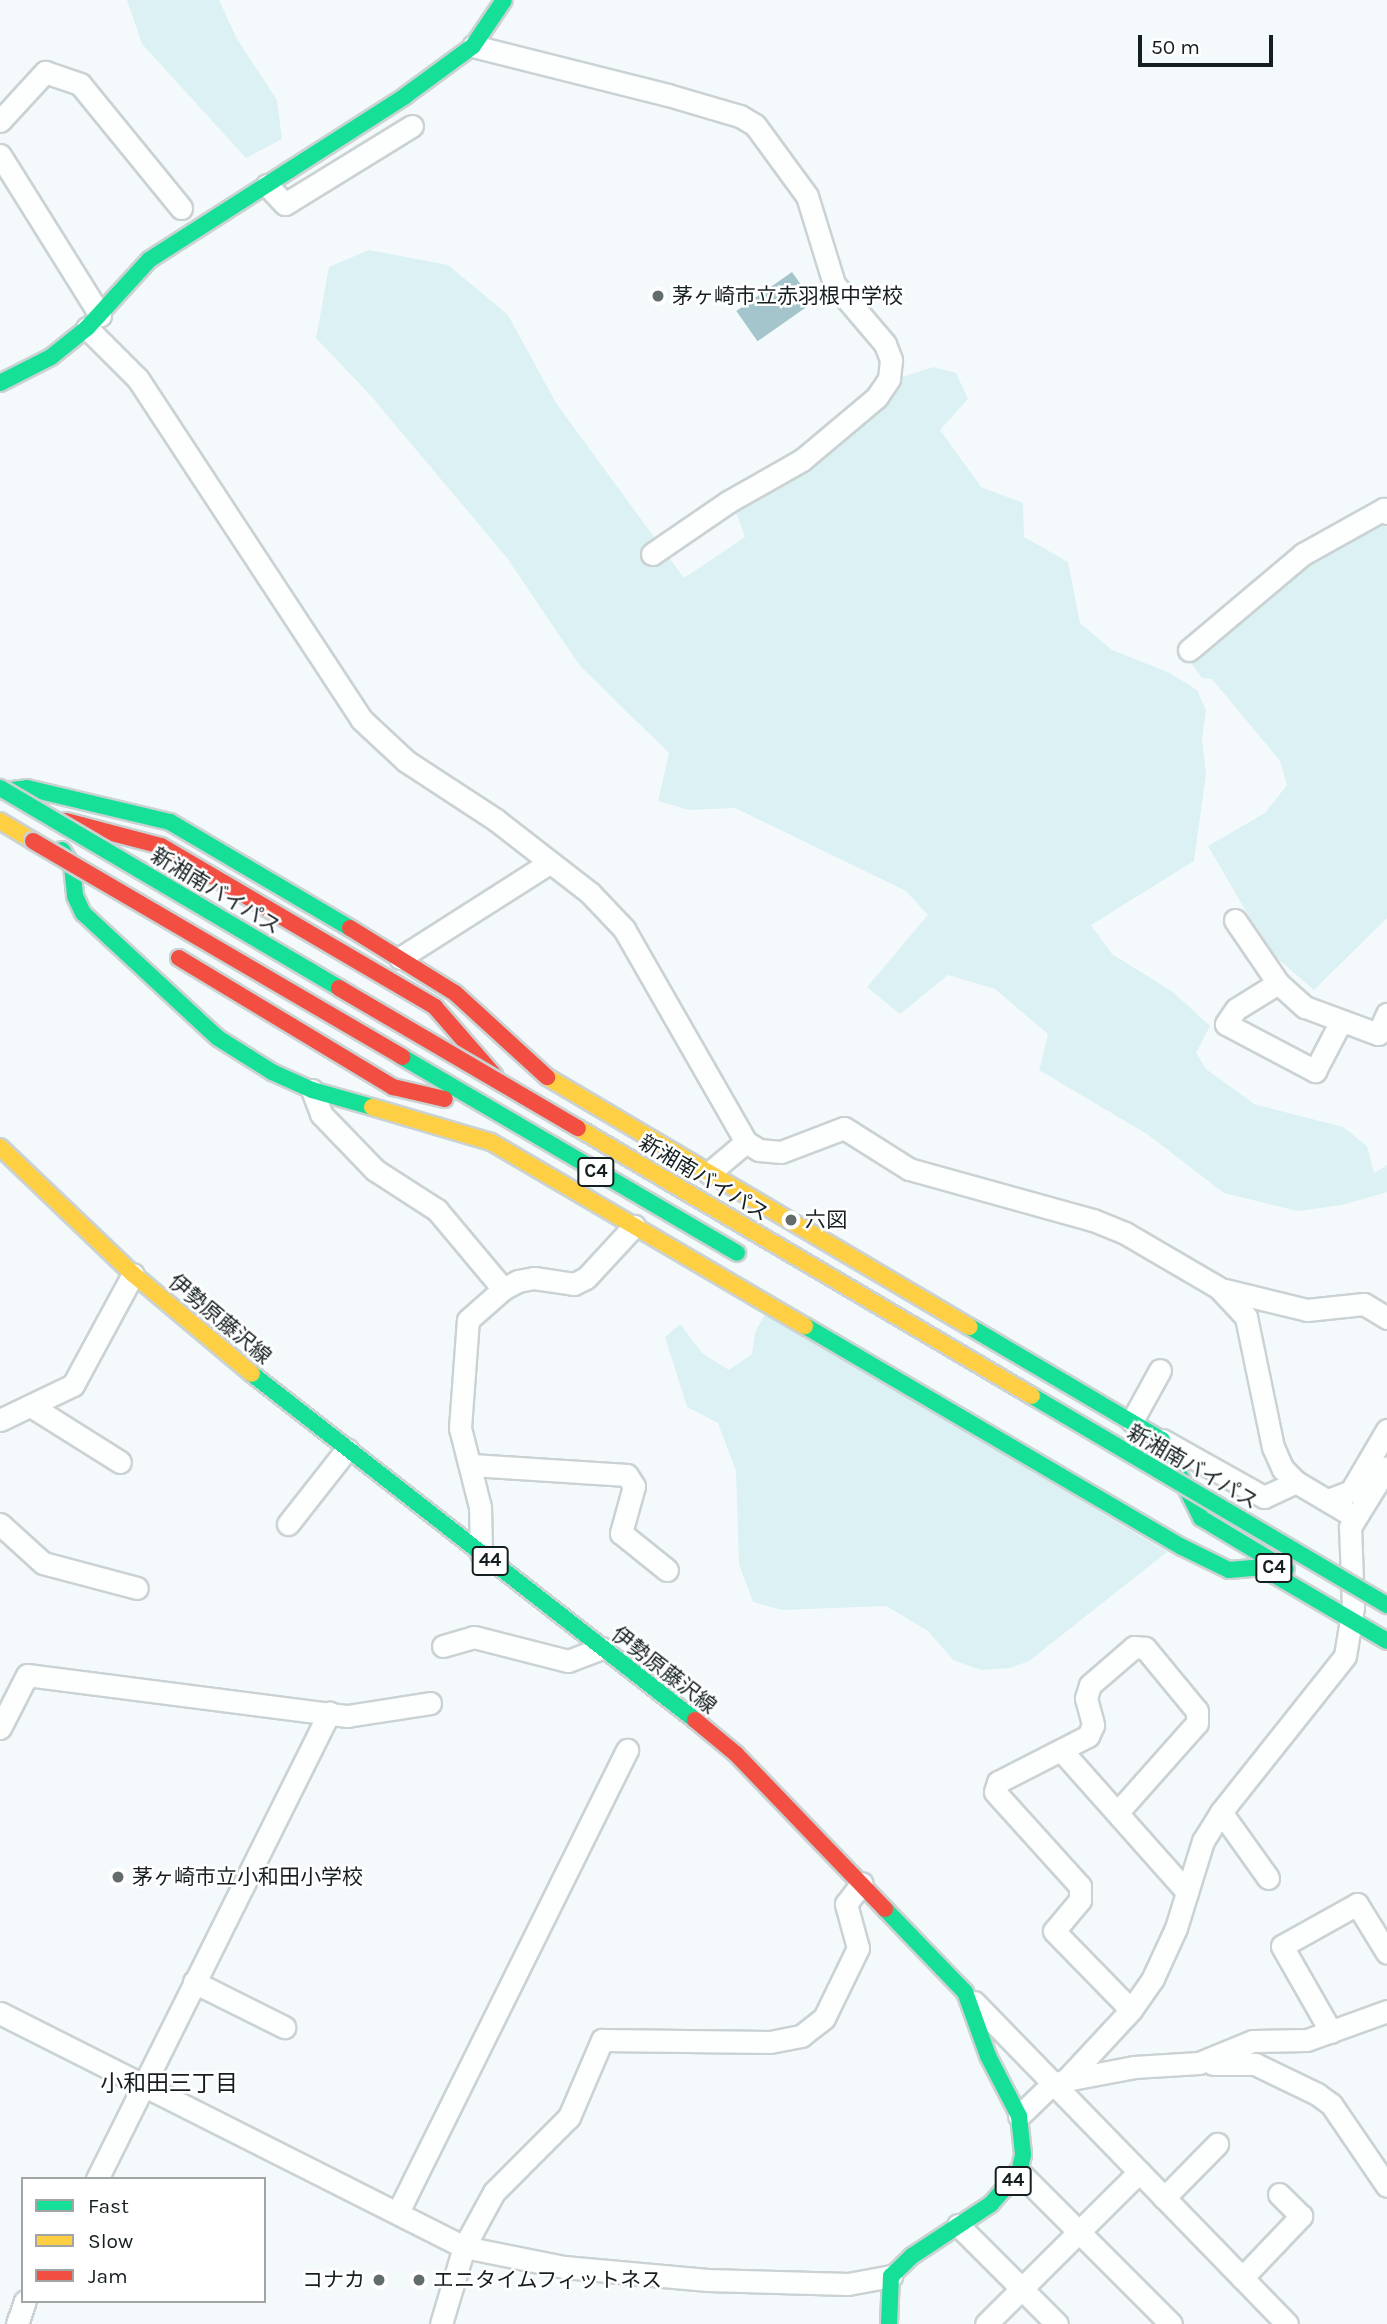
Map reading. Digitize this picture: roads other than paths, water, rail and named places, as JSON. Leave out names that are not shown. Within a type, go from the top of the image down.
[{"type":"main road","points":[[0,383],[51,358],[93,321],[149,260],[267,186],[473,46],[504,0]]},
{"type":"main road","points":[[0,790],[27,788],[170,822],[400,958],[455,993],[520,1060],[1162,1440],[1201,1518],[1352,1614],[1387,1641]]},
{"type":"main road","points":[[27,788],[12,799],[4,816],[65,854],[83,913],[218,1038],[312,1090],[491,1142],[1165,1536],[1229,1570],[1261,1567],[1352,1614],[1387,1627]]},
{"type":"main road","name":"新湘南バイパス","points":[[0,790],[500,1081],[1387,1605]]},
{"type":"main road","name":"C4","points":[[4,816],[33,841],[485,1109],[751,1261]]},
{"type":"main road","points":[[48,816],[161,846],[435,1007],[500,1081]]},
{"type":"main road","points":[[33,841],[116,920]]},
{"type":"main road","points":[[163,948],[393,1087],[485,1109]]},
{"type":"main road","name":"伊勢原藤沢線","points":[[0,1147],[133,1274],[346,1450],[736,1754],[965,1992],[988,2056],[1019,2116],[1023,2155],[1019,2172]]},
{"type":"main road","points":[[1165,1536],[1192,1500]]},
{"type":"main road","name":"C4","points":[[1173,1508],[1387,1634]]},
{"type":"main road","name":"44","points":[[891,2276],[1006,2190],[1019,2172]]},
{"type":"main road","points":[[890,2324],[887,2290],[891,2276]]},
{"type":"street","points":[[473,46],[668,95],[740,116],[755,125],[807,196],[834,284],[888,352],[889,379],[877,397],[802,460],[728,502],[652,554]]},
{"type":"street","points":[[0,121],[45,72],[80,84],[181,208]]},
{"type":"street","points":[[267,186],[285,204],[412,127]]},
{"type":"street","points":[[0,155],[93,321],[138,379],[361,719],[406,761],[496,820],[590,893],[634,943],[746,1142],[781,1152],[844,1128],[909,1169],[1093,1220],[1125,1233],[1219,1288],[1307,1310],[1364,1304],[1387,1318]]},
{"type":"street","points":[[1189,650],[1303,554],[1384,509],[1387,513]]},
{"type":"street","points":[[400,958],[549,863]]},
{"type":"street","points":[[1236,920],[1278,983],[1305,1007],[1378,1034],[1387,1014]]},
{"type":"street","points":[[1278,983],[1236,1009],[1226,1024],[1315,1071],[1342,1021]]},
{"type":"street","points":[[312,1090],[321,1114],[375,1170],[437,1210],[503,1289]]},
{"type":"street","points":[[709,1173],[746,1142]]},
{"type":"street","points":[[481,1553],[480,1507],[472,1465],[460,1428],[468,1320],[503,1289],[534,1278],[574,1284],[586,1278],[634,1226]]},
{"type":"street","points":[[0,1420],[63,1394],[83,1372],[133,1274]]},
{"type":"street","points":[[1219,1288],[1246,1317],[1273,1447],[1283,1469],[1296,1482],[1355,1517]]},
{"type":"street","points":[[1132,1421],[1160,1370]]},
{"type":"street","points":[[31,1406],[120,1462]]},
{"type":"street","points":[[1328,1500],[1351,1491],[1387,1430]]},
{"type":"street","points":[[1162,1440],[1264,1497],[1296,1482]]},
{"type":"street","points":[[288,1524],[346,1450]]},
{"type":"street","points":[[472,1465],[627,1475],[634,1486],[621,1533],[667,1570]]},
{"type":"street","points":[[1019,2116],[1059,2082],[1131,2010],[1166,1954],[1203,1842],[1221,1812],[1345,1656],[1352,1614],[1350,1527],[1387,1467]]},
{"type":"street","points":[[0,1524],[43,1563],[137,1588]]},
{"type":"street","points":[[443,1646],[474,1637],[568,1661],[601,1648]]},
{"type":"street","points":[[1117,1813],[1197,1723],[1197,1711],[1145,1648],[1134,1647],[1090,1685],[1086,1698],[1093,1725],[1088,1736],[998,1783],[995,1792],[1080,1886],[1080,1900],[1054,1931],[1131,2010]]},
{"type":"street","points":[[0,1728],[27,1675],[365,1716],[430,1703]]},
{"type":"street","points":[[98,2177],[329,1713]]},
{"type":"street","points":[[398,2212],[627,1750]]},
{"type":"street","points":[[1061,1750],[1186,1892]]},
{"type":"street","points":[[1221,1812],[1268,1878]]},
{"type":"street","points":[[441,2324],[464,2247],[494,2192],[569,2117],[602,2040],[770,2042],[801,2036],[824,2018],[858,1948],[846,1904],[862,1883]]},
{"type":"street","points":[[1331,2032],[1282,1946],[1357,1904],[1387,1953]]},
{"type":"street","points":[[194,1982],[284,2027]]},
{"type":"street","points":[[965,1992],[1059,2082],[1139,2172],[1287,2324]]},
{"type":"street","points":[[1176,2066],[1199,2063],[1254,2041],[1307,2040],[1387,2011]]},
{"type":"street","points":[[0,2013],[464,2247],[564,2267],[707,2280],[848,2284],[891,2276]]},
{"type":"street","points":[[1059,2082],[1134,2067],[1255,2064],[1317,2094],[1331,2104],[1387,2186]]},
{"type":"street","points":[[1164,2198],[1217,2144]]},
{"type":"street","points":[[1019,2172],[1171,2324]]},
{"type":"street","points":[[986,2324],[1139,2172]]},
{"type":"street","points":[[1242,2278],[1301,2216],[1279,2194]]},
{"type":"street","points":[[958,2225],[1057,2324]]},
{"type":"street","points":[[17,2324],[24,2303]]},
{"type":"water","points":[[792,272],[813,302],[758,341],[736,311]]},
{"type":"place","name":"茅ヶ崎市立赤羽根中学校","points":[[658,296]]},
{"type":"place","name":"六図","points":[[791,1220]]},
{"type":"place","name":"茅ヶ崎市立小和田小学校","points":[[118,1877]]},
{"type":"place","name":"コナカ","points":[[379,2280]]},
{"type":"place","name":"エニタイムフィットネス","points":[[419,2280]]},
{"type":"district","name":"小和田三丁目","points":[[169,2084]]}]
